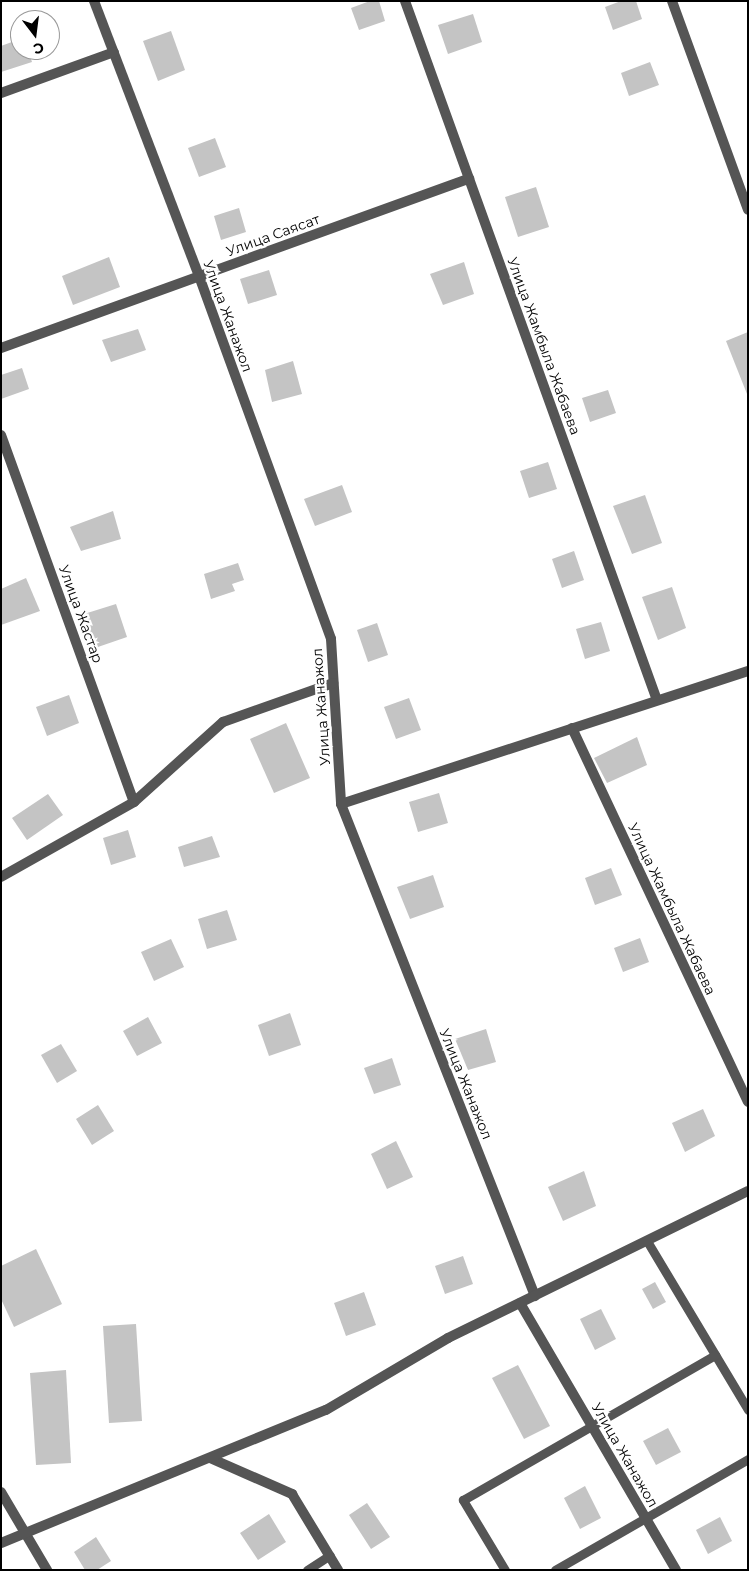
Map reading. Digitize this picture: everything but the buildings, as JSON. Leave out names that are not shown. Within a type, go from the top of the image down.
[{"type":"street","name":"Улица Жанажол","points":[[94,1],[199,276],[331,639],[341,804],[535,1296]]},
{"type":"street","name":"Улица Жамбыла Жабаева","points":[[405,1],[658,700]]},
{"type":"street","points":[[672,1],[748,210]]},
{"type":"street","points":[[1,93],[114,52]]},
{"type":"street","name":"Улица Саясат","points":[[1,348],[469,179]]},
{"type":"street","name":"Улица Жастар","points":[[1,435],[134,802]]},
{"type":"street","points":[[341,804],[748,671]]},
{"type":"street","points":[[1,877],[134,802],[223,722],[334,684]]},
{"type":"street","name":"Улица Жамбыла Жабаева","points":[[572,728],[748,1102]]},
{"type":"street","points":[[1,1543],[326,1410],[448,1338],[748,1191]]},
{"type":"street","name":"Улица Жанажол","points":[[520,1303],[676,1570]]},
{"type":"street","points":[[210,1458],[292,1494],[338,1570]]},
{"type":"street","points":[[1,1492],[24,1534],[47,1570]]},
{"type":"lane","points":[[647,1241],[748,1410]]},
{"type":"lane","points":[[505,1570],[463,1500],[715,1355]]},
{"type":"lane","points":[[555,1570],[748,1459]]},
{"type":"lane","points":[[306,1570],[330,1555]]}]
